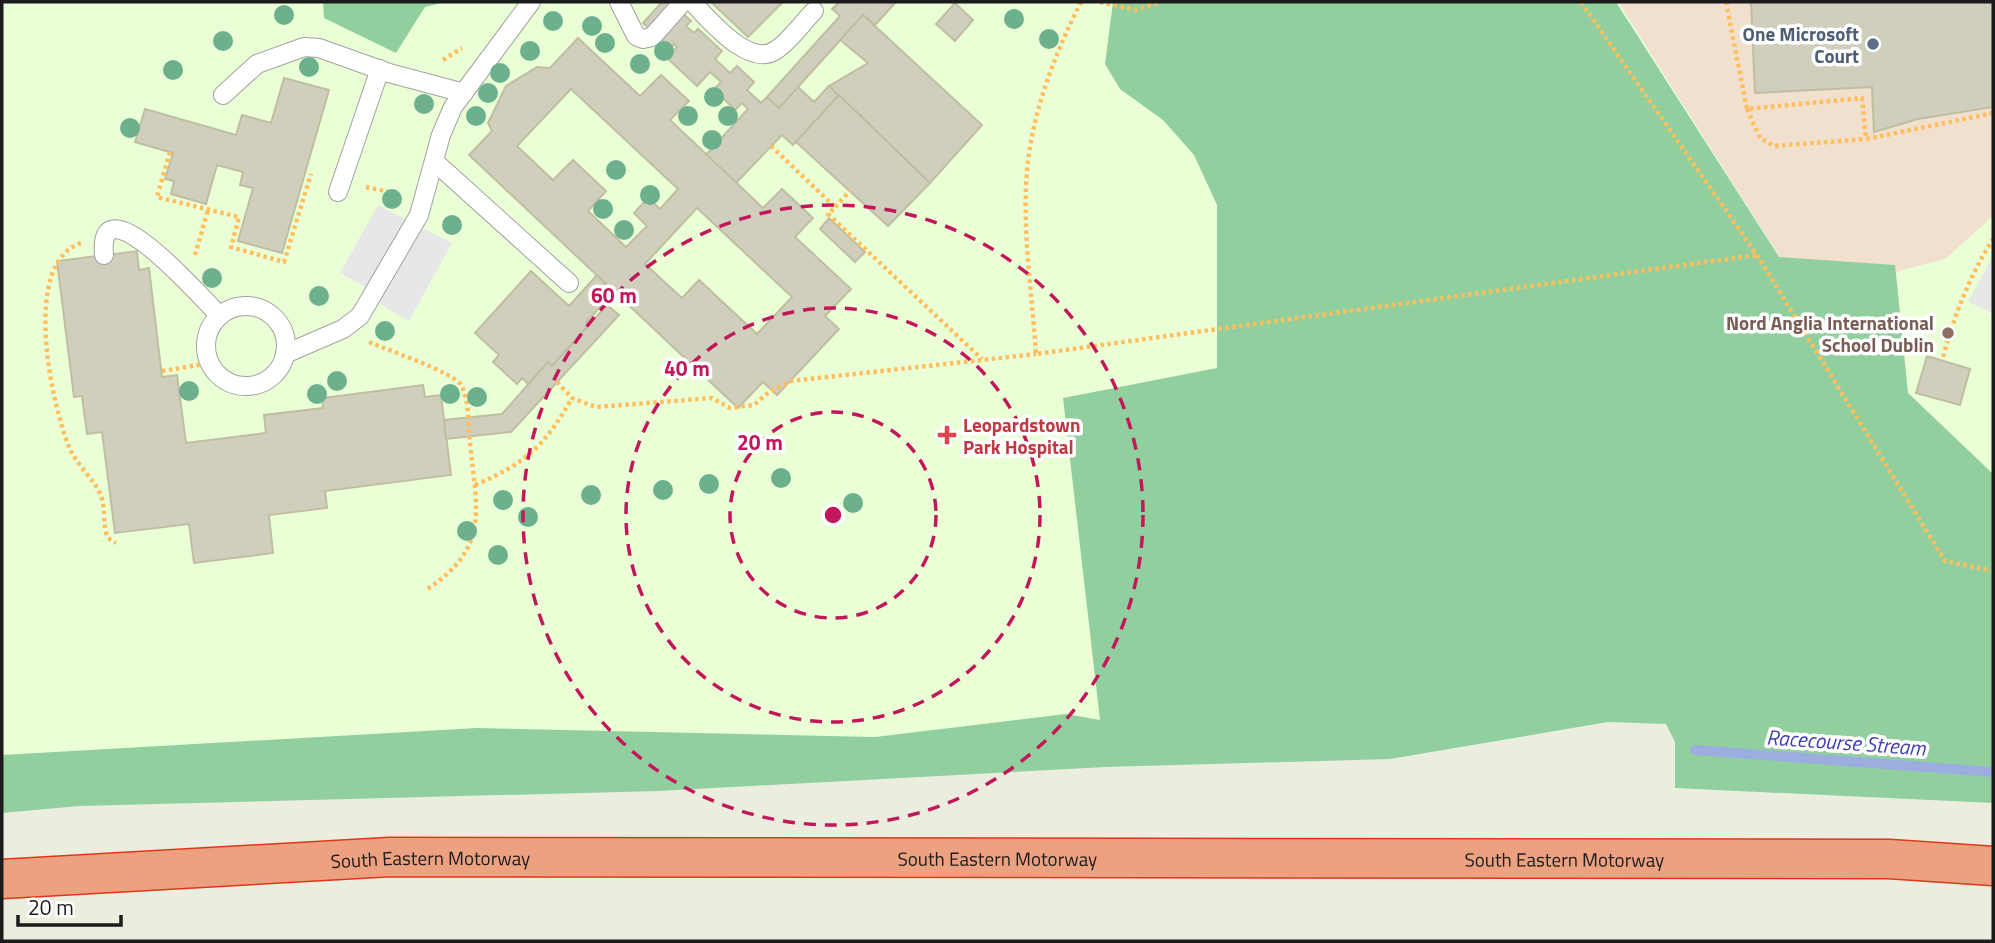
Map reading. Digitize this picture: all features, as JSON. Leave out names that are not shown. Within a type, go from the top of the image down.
[{"type":"highway","name":"South Eastern Motorway","points":[[2,879],[390,857],[1862,859],[1993,866]]},
{"type":"lane","points":[[285,355],[343,329],[360,316],[419,215],[446,121],[531,2]]},
{"type":"lane","points":[[619,2],[636,36],[643,39],[652,37],[683,2]]},
{"type":"lane","points":[[692,2],[739,47],[761,54],[775,51],[814,11]]},
{"type":"lane","points":[[223,95],[257,64],[304,47],[319,48],[464,93]]},
{"type":"lane","points":[[338,192],[380,69]]},
{"type":"lane","points":[[435,162],[569,283]]},
{"type":"lane","points":[[104,255],[105,236],[115,228],[132,233],[153,248],[220,316]]},
{"type":"lane","points":[[241,307],[265,312],[282,330],[285,355],[280,368],[271,378],[245,387],[219,376],[210,363],[207,339],[220,316],[241,307]]},
{"type":"path","points":[[1036,354],[1026,197],[1027,170],[1036,118],[1069,27],[1081,2]]},
{"type":"path","points":[[1100,2],[1136,10],[1161,2]]},
{"type":"path","points":[[1581,2],[1757,254],[1945,561],[1993,571]]},
{"type":"path","points":[[1726,2],[1747,109],[1760,138],[1774,146],[1866,139],[1993,113]]},
{"type":"path","points":[[412,79],[470,43]]},
{"type":"path","points":[[1747,109],[1862,98],[1866,139]]},
{"type":"path","points":[[771,146],[835,207]]},
{"type":"path","points":[[170,152],[157,197],[239,217],[231,247],[284,262],[311,174]]},
{"type":"path","points":[[850,191],[828,214],[982,360]]},
{"type":"path","points":[[187,283],[208,209]]},
{"type":"path","points":[[105,236],[75,246],[60,256],[48,285],[45,311],[55,394],[68,443],[76,462],[98,489],[105,531],[108,538],[116,542]]},
{"type":"path","points":[[1943,357],[1956,310],[1975,267],[1993,239]]},
{"type":"path","points":[[557,382],[572,398],[596,407],[712,398],[730,408],[742,407],[754,405],[769,392],[790,381],[1036,354],[1757,254]]},
{"type":"path","points":[[343,329],[410,361],[447,373],[461,386],[475,485],[475,525],[467,553],[456,568],[426,590]]},
{"type":"path","points":[[162,371],[210,363]]},
{"type":"path","points":[[475,485],[517,465],[536,451],[555,428],[572,398]]},
{"type":"shaded area","name":"Leopardstown Park Hospital","points":[[2,2],[1618,2],[1993,596],[1680,721],[1250,723],[2,784]]},
{"type":"shaded area","points":[[323,2],[445,2],[425,7],[396,53],[324,18]]},
{"type":"shaded area","points":[[1113,2],[1616,2],[1779,257],[1895,265],[1908,393],[1993,474],[1993,803],[1675,788],[1675,742],[1666,724],[1608,722],[1390,759],[1106,767],[659,791],[79,806],[2,813],[2,755],[477,728],[875,737],[1066,714],[1100,720],[1063,398],[1217,368],[1217,205],[1194,155],[1163,120],[1120,89],[1105,64]]},
{"type":"shaded area","points":[[1618,2],[1993,2],[1993,596],[1780,257]]},
{"type":"shaded area","points":[[378,205],[452,243],[409,321],[387,309],[362,285],[340,273]]},
{"type":"shaded area","name":"Nord Anglia International School Dublin","points":[[1993,216],[1993,474],[1908,393],[1896,272],[1945,259]]},
{"type":"shaded area","name":"Nord Anglia International School Dublin","points":[[1993,256],[1993,313],[1968,302]]},
{"type":"building","points":[[662,2],[670,2],[691,21],[686,26],[694,33],[698,29],[722,51],[715,59],[730,73],[737,66],[754,82],[747,90],[761,103],[767,97],[779,108],[798,87],[814,102],[829,86],[839,95],[793,145],[782,135],[735,184],[705,156],[748,109],[742,103],[735,110],[714,89],[721,82],[710,72],[697,86],[667,58],[677,47],[674,44],[670,48],[643,23]]},
{"type":"building","points":[[711,2],[783,2],[748,37]]},
{"type":"building","points":[[839,2],[896,2],[875,25],[863,15],[779,108],[767,97],[840,16],[832,9]]},
{"type":"building","name":"One Microsoft Court","points":[[1751,2],[1993,2],[1993,107],[1918,119],[1874,132],[1872,87],[1755,93]]},
{"type":"building","points":[[955,3],[973,20],[955,41],[936,24]]},
{"type":"building","points":[[863,15],[982,125],[930,183],[829,86],[868,63],[840,40]]},
{"type":"building","points":[[578,38],[640,96],[661,75],[689,101],[670,120],[763,208],[782,189],[813,218],[795,237],[851,289],[825,316],[839,329],[777,395],[763,382],[738,408],[469,155],[492,131],[488,123],[506,86],[537,67],[550,68]],"holes":[[[571,89],[678,189],[660,209],[648,198],[634,213],[647,226],[626,247],[588,211],[606,191],[573,160],[553,180],[517,146]],[[697,208],[792,297],[757,334],[699,280],[682,298],[645,264]]]},
{"type":"building","points":[[284,78],[329,90],[282,253],[238,241],[253,188],[240,185],[243,172],[217,165],[206,204],[171,194],[174,181],[165,179],[173,153],[135,142],[145,109],[236,135],[242,115],[271,123]]},
{"type":"building","points":[[839,95],[930,183],[888,226],[796,142]]},
{"type":"building","points":[[829,218],[865,252],[855,262],[820,229]]},
{"type":"building","points":[[137,251],[139,270],[149,268],[162,377],[177,375],[186,443],[266,433],[264,415],[323,408],[322,398],[423,385],[425,397],[441,395],[451,475],[325,491],[327,508],[269,515],[273,553],[194,563],[189,524],[115,533],[102,432],[87,434],[82,396],[74,397],[57,261]]},
{"type":"building","points":[[531,271],[569,306],[597,275],[610,288],[597,301],[602,305],[586,322],[589,325],[552,366],[548,362],[528,384],[522,378],[517,384],[493,362],[499,355],[475,333]]},
{"type":"building","points":[[607,305],[619,315],[511,432],[446,439],[444,420],[502,414],[548,362],[552,366]]},
{"type":"building","points":[[1927,356],[1970,369],[1960,405],[1916,393]]},
{"type":"waterway","name":"Racecourse Stream","points":[[1695,750],[1993,772]]},
{"type":"place","name":"One Microsoft Court","points":[[1873,44]]},
{"type":"place","name":"Nord Anglia International School Dublin","points":[[1948,333]]},
{"type":"place","name":"Leopardstown Park Hospital","points":[[947,435]]}]
